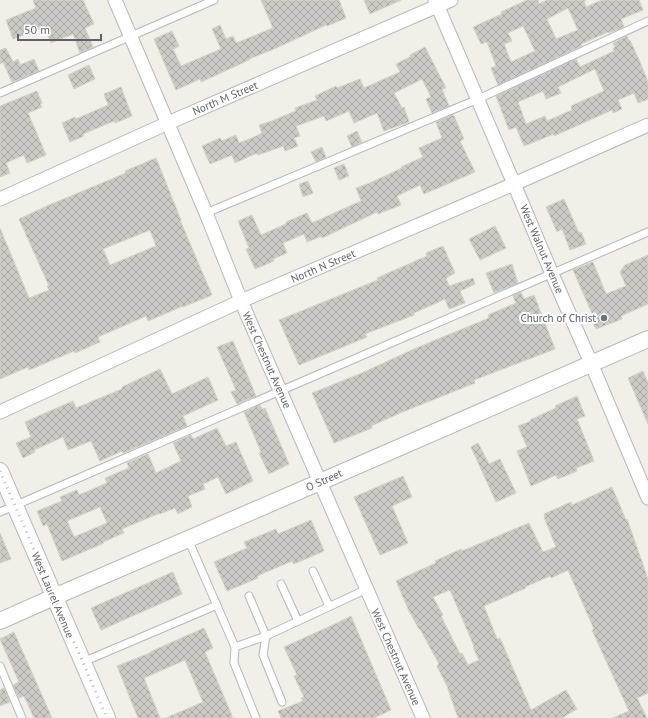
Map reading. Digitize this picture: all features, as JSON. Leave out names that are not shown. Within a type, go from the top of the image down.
[{"type":"street","name":"West Chestnut Avenue","points":[[115,0],[206,213],[241,301],[423,718]]},
{"type":"street","name":"North M Street","points":[[0,199],[437,3],[451,0]]},
{"type":"street","name":"West Walnut Avenue","points":[[437,3],[648,498]]},
{"type":"street","name":"North N Street","points":[[0,412],[241,301],[648,125]]},
{"type":"street","name":"O Street","points":[[0,621],[54,596],[648,339]]},
{"type":"street","name":"West Laurel Avenue","points":[[0,471],[107,718]]},
{"type":"lane","points":[[0,93],[214,0]]},
{"type":"lane","points":[[206,213],[478,100],[648,21]]},
{"type":"lane","points":[[0,512],[648,232]]},
{"type":"lane","points":[[188,539],[235,647],[234,663],[256,718]]},
{"type":"lane","points":[[313,571],[329,606]]},
{"type":"lane","points":[[281,584],[298,621]]},
{"type":"lane","points":[[235,647],[266,636],[366,589]]},
{"type":"lane","points":[[249,596],[266,636],[263,655],[282,702]]},
{"type":"lane","points":[[83,663],[217,605]]},
{"type":"lane","points":[[0,666],[22,718]]},
{"type":"building","points":[[33,0],[83,0],[94,24],[85,28],[93,47],[80,53],[73,34],[51,43],[44,27],[13,39],[6,20],[36,8]]},
{"type":"building","points":[[261,0],[339,0],[346,18],[327,26],[326,25],[201,82],[200,79],[176,90],[154,39],[172,31],[179,46],[173,49],[181,66],[221,49],[212,29],[220,25],[226,39],[233,36],[236,43],[273,28]]},
{"type":"building","points":[[364,0],[401,0],[370,14]]},
{"type":"building","points":[[527,0],[538,0],[539,4],[547,0],[586,0],[584,1],[586,7],[602,0],[639,0],[643,10],[621,19],[624,27],[609,33],[608,32],[581,44],[582,46],[498,85],[491,68],[496,66],[487,42],[481,44],[473,27],[502,14],[501,12]],"holes":[[[568,8],[578,30],[556,39],[547,19]],[[523,26],[535,51],[511,62],[504,44],[512,41],[508,33]]]},
{"type":"building","points":[[627,36],[629,41],[630,40],[648,82],[648,99],[638,103],[634,93],[618,100],[622,109],[613,113],[612,110],[554,136],[554,134],[524,146],[516,127],[509,130],[496,96],[576,59],[580,67],[614,51],[613,48],[615,47],[613,43]],"holes":[[[595,69],[604,91],[571,106],[572,110],[547,121],[545,116],[526,124],[518,102],[543,91],[546,99],[561,93],[558,87]]]},
{"type":"building","points":[[425,47],[446,88],[442,89],[449,106],[432,113],[426,99],[431,97],[422,79],[394,93],[402,108],[404,107],[409,122],[384,131],[377,113],[354,123],[349,111],[326,121],[324,116],[296,126],[300,136],[294,138],[298,146],[285,151],[283,146],[258,155],[257,153],[235,163],[232,155],[210,164],[202,146],[220,138],[222,141],[236,135],[239,143],[252,138],[262,133],[259,125],[296,111],[295,108],[317,100],[315,96],[336,86],[337,88],[360,79],[364,88],[400,72],[396,64]]},
{"type":"building","points":[[6,48],[13,62],[18,59],[20,65],[34,59],[39,71],[12,82],[3,62],[0,64],[0,50]]},
{"type":"building","points":[[89,65],[95,79],[74,89],[68,75]]},
{"type":"building","points":[[121,87],[132,116],[115,123],[114,121],[83,134],[84,136],[70,142],[62,123],[75,117],[76,119],[108,105],[104,94]]},
{"type":"building","points":[[37,91],[42,107],[28,113],[46,155],[27,163],[24,155],[6,163],[10,173],[0,177],[0,106]]},
{"type":"building","points":[[453,115],[464,139],[460,141],[475,172],[424,194],[420,185],[397,196],[401,205],[378,214],[377,212],[322,238],[322,236],[307,242],[304,234],[283,243],[287,253],[273,259],[274,261],[255,269],[246,249],[249,248],[238,221],[252,215],[261,235],[307,213],[312,223],[361,201],[356,188],[370,183],[423,157],[419,148],[442,138],[436,122]]},
{"type":"building","points":[[357,131],[362,142],[352,147],[347,136]]},
{"type":"building","points":[[322,147],[326,157],[316,162],[311,152]]},
{"type":"building","points":[[156,158],[180,220],[212,295],[148,321],[146,316],[98,337],[100,342],[75,353],[74,351],[29,370],[28,367],[0,379],[0,228],[29,298],[49,290],[47,286],[49,286],[19,219],[126,173],[125,171]],"holes":[[[150,230],[156,246],[110,265],[103,249]]]},
{"type":"building","points":[[344,164],[349,176],[339,180],[334,168]]},
{"type":"building","points":[[308,181],[313,193],[303,197],[299,184]]},
{"type":"building","points":[[564,199],[579,233],[581,232],[586,244],[570,250],[562,229],[557,232],[546,207]]},
{"type":"building","points":[[495,226],[506,248],[480,260],[469,239]]},
{"type":"building","points":[[443,246],[455,273],[446,278],[449,286],[473,278],[475,284],[460,291],[465,303],[449,309],[445,299],[414,313],[414,315],[365,334],[367,337],[299,365],[279,320],[378,280],[377,278],[427,256],[426,253]]},
{"type":"building","points":[[648,255],[648,304],[621,316],[622,319],[596,329],[591,319],[594,318],[573,270],[593,262],[606,294],[626,286],[620,272],[625,265]]},
{"type":"building","points":[[512,264],[518,283],[494,293],[486,273]]},
{"type":"building","points":[[521,292],[524,299],[534,295],[555,349],[474,380],[475,383],[400,413],[371,426],[372,428],[334,443],[312,393],[489,318],[488,315],[516,303],[513,296]]},
{"type":"building","points":[[233,341],[256,396],[237,404],[231,392],[236,390],[217,347]]},
{"type":"building","points":[[160,369],[172,394],[208,377],[218,400],[183,416],[187,426],[100,461],[91,441],[68,450],[63,437],[34,450],[35,452],[23,458],[16,443],[31,437],[25,422],[73,401],[76,408],[122,389],[122,387]]},
{"type":"building","points":[[643,371],[648,383],[648,424],[628,378]]},
{"type":"building","points":[[577,396],[585,416],[577,419],[594,461],[576,468],[577,471],[558,479],[556,475],[531,486],[517,451],[527,447],[518,426],[531,421],[530,420],[556,408],[555,406]]},
{"type":"building","points":[[260,405],[262,409],[265,408],[289,464],[269,474],[259,453],[261,452],[244,412]]},
{"type":"building","points":[[217,428],[226,446],[236,442],[253,481],[226,494],[218,477],[203,484],[205,489],[188,496],[192,507],[178,514],[175,508],[160,513],[122,529],[124,533],[62,561],[47,524],[43,526],[37,511],[62,501],[60,497],[77,490],[79,495],[107,483],[105,478],[129,468],[127,463],[148,454],[156,473],[181,461],[173,443],[191,435],[193,439]],"holes":[[[100,507],[107,523],[74,537],[67,521]]]},
{"type":"building","points":[[478,443],[489,464],[500,459],[516,493],[496,502],[471,447]]},
{"type":"building","points":[[403,476],[412,497],[392,506],[408,543],[380,555],[354,497]]},
{"type":"building","points":[[612,487],[626,520],[627,519],[648,579],[648,693],[637,698],[647,718],[613,718],[629,711],[592,630],[594,629],[568,570],[551,578],[550,576],[484,606],[497,639],[500,638],[531,710],[566,690],[577,709],[562,718],[458,718],[447,686],[437,666],[439,664],[409,611],[396,581],[436,563],[435,561],[461,549],[462,551],[529,523],[543,552],[556,547],[544,514],[571,502],[572,505]],"holes":[[[450,590],[474,646],[473,647],[479,660],[468,665],[462,653],[460,654],[441,616],[443,615],[433,597]]]},
{"type":"building","points":[[311,520],[324,551],[294,564],[292,561],[227,591],[214,562],[247,548],[244,542],[276,529],[278,534]]},
{"type":"building","points":[[0,533],[11,559],[0,563]]},
{"type":"building","points":[[173,572],[182,594],[101,630],[91,608]]},
{"type":"building","points":[[351,616],[391,710],[374,718],[281,718],[278,711],[303,701],[301,698],[304,697],[294,676],[297,675],[284,647]]},
{"type":"building","points":[[204,628],[213,648],[205,652],[233,718],[166,718],[203,702],[185,660],[144,678],[160,718],[138,718],[117,666],[150,653]]},
{"type":"building","points":[[14,632],[52,718],[34,718],[24,696],[19,698],[13,685],[19,682],[0,639]]},
{"type":"building","points":[[4,688],[10,702],[0,706],[0,690]]},
{"type":"railway","points":[[0,471],[107,718]]},
{"type":"place","name":"Church of Christ","points":[[604,318]]}]
